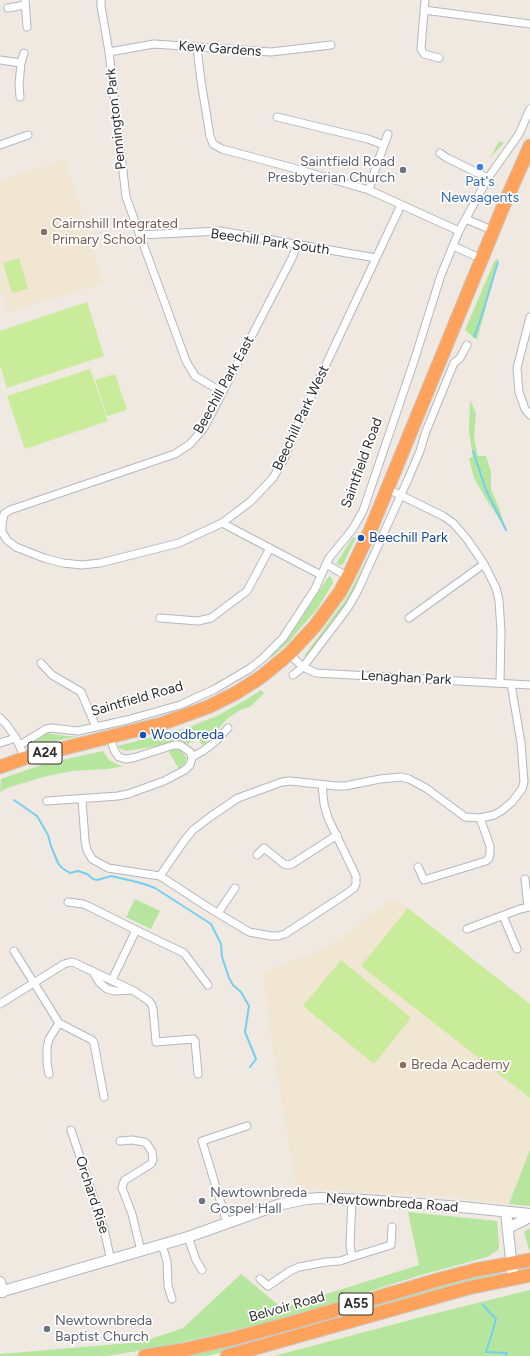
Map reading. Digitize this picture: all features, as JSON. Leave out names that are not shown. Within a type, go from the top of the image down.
[{"type":"highway","name":"Saintfield Road","points":[[0,767],[25,758],[110,738],[161,724],[208,707],[236,693],[261,677],[290,654],[307,636],[328,610],[348,578],[370,531],[482,259],[525,167],[530,146]]},
{"type":"highway","name":"Belvoir Road","points":[[145,1356],[235,1338],[437,1280],[530,1260]]},
{"type":"highway","name":"A55","points":[[233,1355],[425,1299],[530,1275]]},
{"type":"street","name":"Pennington Park","points":[[101,0],[109,52],[126,197],[190,369],[195,376],[222,392]]},
{"type":"street","points":[[425,0],[421,49],[424,54],[439,58]]},
{"type":"street","points":[[8,8],[25,3],[27,27]]},
{"type":"street","points":[[424,10],[530,24]]},
{"type":"street","name":"Kew Gardens","points":[[109,52],[154,44],[271,52],[331,44]]},
{"type":"street","points":[[198,48],[201,81],[210,136],[213,144],[222,149],[369,190],[459,231]]},
{"type":"street","points":[[20,97],[19,85],[21,63],[24,53]]},
{"type":"street","points":[[0,60],[21,63]]},
{"type":"street","name":"Saintfield Road","points":[[20,745],[46,729],[51,728],[78,731],[146,716],[178,705],[215,689],[249,669],[267,656],[284,638],[310,599],[332,552],[352,530],[367,503],[442,275],[459,231],[488,178],[518,134],[530,109]]},
{"type":"street","points":[[277,117],[384,144]]},
{"type":"street","points":[[369,190],[388,134]]},
{"type":"street","points":[[0,145],[28,135]]},
{"type":"street","points":[[440,152],[447,158],[488,178]]},
{"type":"street","name":"Beechill Park West","points":[[1,524],[2,532],[7,540],[16,547],[57,562],[82,565],[132,556],[179,543],[222,523],[250,502],[273,478],[281,465],[298,424],[401,205]]},
{"type":"street","points":[[466,219],[494,231]]},
{"type":"street","name":"Beechill Park South","points":[[140,235],[220,231],[376,258]]},
{"type":"street","name":"Beechill Park East","points":[[1,524],[4,514],[10,510],[166,458],[183,450],[190,444],[204,428],[292,258],[297,245]]},
{"type":"street","points":[[453,246],[482,259]]},
{"type":"street","points":[[530,317],[517,368],[519,392],[525,409],[530,415]]},
{"type":"street","points":[[293,675],[303,666],[349,606],[372,562],[420,452],[426,431],[454,363],[460,358],[467,345]]},
{"type":"street","points":[[388,489],[443,516],[452,523],[468,539],[484,564],[496,588],[499,600],[501,630],[500,683]]},
{"type":"street","points":[[222,523],[321,575]]},
{"type":"street","points":[[160,618],[198,621],[211,618],[247,591],[270,548]]},
{"type":"street","points":[[326,564],[348,578]]},
{"type":"street","points":[[409,618],[484,564]]},
{"type":"street","name":"Lenaghan Park","points":[[290,654],[303,666],[311,671],[322,674],[530,685]]},
{"type":"street","points":[[41,663],[52,675],[81,692],[96,727]]},
{"type":"street","points":[[160,876],[193,830],[238,798],[282,782],[290,781],[322,786],[345,786],[380,779],[401,777],[409,779],[426,788],[465,817],[480,818],[494,815],[501,811],[518,796],[522,790],[524,782],[521,743],[511,684]]},
{"type":"street","points":[[0,718],[16,738],[25,758]]},
{"type":"street","points":[[192,757],[212,744],[228,728]]},
{"type":"street","points":[[0,743],[16,738]]},
{"type":"street","points":[[47,801],[128,794],[164,782],[180,773],[190,765],[192,757],[190,752],[180,745],[174,745],[134,758],[125,759],[119,757],[115,752],[110,738]]},
{"type":"street","points":[[82,799],[85,841],[87,850],[92,858],[108,868],[160,876],[249,932],[265,936],[278,936],[285,934],[346,894],[354,888],[356,884],[357,880],[336,835],[324,804],[322,786]]},
{"type":"street","points":[[418,866],[424,880],[486,861],[489,858],[490,846],[480,818]]},
{"type":"street","points":[[257,855],[264,848],[284,864],[292,864],[336,835]]},
{"type":"street","points":[[467,929],[529,907],[525,879]]},
{"type":"street","points":[[218,913],[235,888]]},
{"type":"street","points":[[68,902],[84,904],[184,953],[208,985]]},
{"type":"street","points":[[503,916],[517,949]]},
{"type":"street","points":[[112,980],[136,930]]},
{"type":"street","points":[[14,951],[33,983],[60,1023],[92,1040],[94,1043],[104,1097]]},
{"type":"street","points":[[0,1004],[64,964],[70,962],[75,963],[145,997],[152,1005],[156,1042],[193,1039],[195,1042],[198,1074]]},
{"type":"street","points":[[93,971],[99,982],[107,989],[115,992],[132,990]]},
{"type":"street","points":[[49,1074],[47,1047],[49,1039],[60,1023]]},
{"type":"street","points":[[227,1223],[202,1141],[247,1126]]},
{"type":"street","name":"Orchard Rise","points":[[71,1130],[104,1229],[111,1261]]},
{"type":"street","points":[[120,1141],[132,1140],[144,1142],[152,1152],[153,1160],[151,1164],[125,1180],[122,1188],[132,1214],[141,1251]]},
{"type":"street","name":"Newtownbreda Road","points":[[1,1289],[111,1261],[188,1237],[278,1206],[306,1199],[352,1199],[462,1207],[530,1215]]},
{"type":"street","points":[[352,1199],[350,1244],[352,1257]]},
{"type":"street","points":[[506,1212],[513,1278]]},
{"type":"street","points":[[508,1228],[530,1215]]},
{"type":"street","points":[[260,1279],[268,1286],[290,1271],[300,1267],[340,1261],[392,1245],[392,1227]]},
{"type":"street","points":[[188,1237],[196,1260],[202,1270]]},
{"type":"street","points":[[162,1245],[167,1261],[168,1286],[172,1299]]},
{"type":"street","points":[[233,1355],[235,1338]]},
{"type":"shaded area","name":"Cairnshill Integrated Primary School","points":[[65,160],[103,283],[7,313],[0,287],[0,181]]},
{"type":"shaded area","name":"Breda Academy","points":[[393,897],[530,1004],[530,1206],[430,1195],[320,1189],[297,1191],[272,1045],[263,973],[328,947],[355,928]]},
{"type":"green space","points":[[499,141],[504,143],[490,158]]},
{"type":"green space","points":[[19,258],[28,289],[12,293],[3,263]]},
{"type":"green space","points":[[498,258],[477,340],[465,330],[494,262]]},
{"type":"green space","points":[[87,302],[104,356],[7,388],[0,365],[0,331]]},
{"type":"green space","points":[[90,369],[108,421],[25,449],[7,396]]},
{"type":"green space","points":[[115,374],[127,410],[107,416],[95,380]]},
{"type":"green space","points":[[470,400],[476,413],[474,439],[478,456],[486,456],[491,472],[491,489],[500,510],[506,530],[474,478],[469,458],[473,457],[469,432]]},
{"type":"green space","points":[[391,508],[368,562],[347,604],[337,619],[307,655],[304,656],[346,599]]},
{"type":"green space","points":[[353,537],[356,538],[343,564],[336,564]]},
{"type":"green space","points":[[329,576],[332,578],[333,583],[317,609],[287,644],[271,658],[270,657],[287,640]]},
{"type":"green space","points":[[261,690],[264,693],[250,707],[242,709],[228,718],[203,746],[197,738],[188,744],[176,741],[126,751],[118,746],[187,728],[217,716]]},
{"type":"green space","points":[[47,733],[78,736],[28,747],[28,744]]},
{"type":"green space","points":[[174,749],[180,750],[186,757],[185,763],[179,769],[169,752]]},
{"type":"green space","points":[[103,751],[109,760],[118,765],[124,766],[108,769],[72,771],[43,777],[7,788],[0,792],[1,779],[44,764]]},
{"type":"green space","points":[[135,899],[160,911],[151,929],[126,917]]},
{"type":"green space","points":[[408,908],[530,1004],[530,1098],[361,966]]},
{"type":"green space","points":[[341,960],[411,1018],[374,1064],[303,1006]]},
{"type":"green space","points":[[530,1150],[530,1206],[509,1204]]},
{"type":"green space","points":[[408,1212],[497,1221],[498,1250],[487,1257],[421,1275],[282,1319],[162,1347],[107,1356],[0,1356],[0,1354],[142,1342],[183,1328],[241,1274],[282,1308],[419,1265]]},
{"type":"green space","points":[[530,1228],[530,1249],[529,1250],[524,1232]]},
{"type":"green space","points":[[501,1270],[502,1274],[223,1352],[206,1356],[175,1356],[419,1290]]},
{"type":"green space","points":[[530,1290],[530,1356],[274,1356],[429,1315]]},
{"type":"waterway","points":[[474,337],[498,262]]},
{"type":"waterway","points":[[473,451],[486,490],[506,530]]},
{"type":"waterway","points":[[14,800],[37,816],[48,835],[58,863],[62,868],[70,873],[78,871],[87,874],[93,879],[97,880],[111,876],[155,888],[211,924],[221,944],[222,957],[229,978],[233,985],[241,992],[249,1006],[245,1032],[256,1059],[250,1067]]},
{"type":"waterway","points":[[483,1305],[496,1319],[486,1352],[507,1353],[506,1356]]},
{"type":"place","name":"Pat's Newsagents","points":[[480,167]]},
{"type":"place","name":"Saintfield Road Presbyterian Church","points":[[403,170]]},
{"type":"place","name":"Cairnshill Integrated Primary School","points":[[44,232]]},
{"type":"place","name":"Beechill Park","points":[[361,538]]},
{"type":"place","name":"Woodbreda","points":[[143,735]]},
{"type":"place","name":"Breda Academy","points":[[403,1065]]},
{"type":"place","name":"Newtownbreda Gospel Hall","points":[[202,1201]]},
{"type":"place","name":"Newtownbreda Baptist Church","points":[[47,1329]]}]
